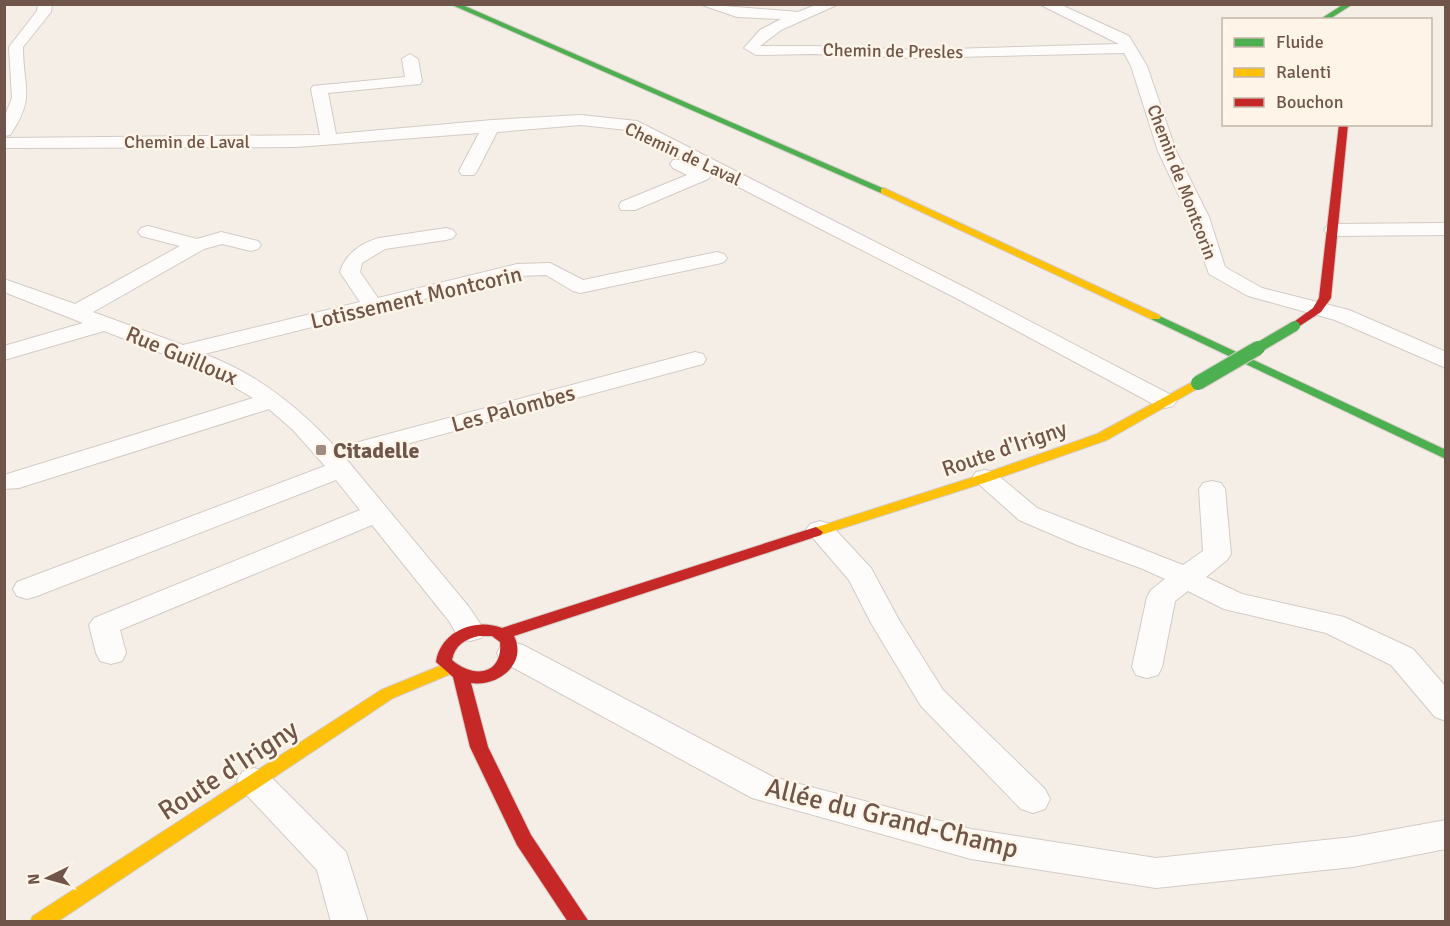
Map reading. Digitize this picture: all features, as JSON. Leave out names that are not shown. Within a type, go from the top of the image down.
[{"type":"main road","points":[[453,4],[886,192],[1446,455]]},
{"type":"main road","points":[[480,4],[830,152]]},
{"type":"main road","points":[[1325,18],[1347,5]]},
{"type":"main road","points":[[1317,310],[1325,298],[1344,126]]},
{"type":"main road","name":"Route d'Irigny","points":[[461,677],[472,679],[494,674],[503,668],[507,643],[539,620],[985,478],[1102,437],[1295,326],[1317,310]]},
{"type":"main road","points":[[1245,340],[1277,355]]},
{"type":"main road","name":"Route d'Irigny","points":[[470,631],[487,630],[507,643]]},
{"type":"main road","points":[[470,631],[460,635],[446,647],[443,655],[447,669],[461,677],[479,747],[524,840],[579,921]]},
{"type":"main road","name":"Route d'Irigny","points":[[40,921],[387,694],[447,669]]},
{"type":"street","points":[[4,131],[20,107],[15,51],[26,33],[44,12],[45,4]]},
{"type":"street","points":[[706,4],[737,13],[801,16]]},
{"type":"street","name":"Chemin de Presles","points":[[832,4],[801,16],[768,33],[750,48],[756,51],[813,50],[917,54],[1130,48]]},
{"type":"street","points":[[1046,4],[1124,39],[1130,48]]},
{"type":"street","points":[[4,36],[26,33]]},
{"type":"street","name":"Chemin de Montcorin","points":[[1130,48],[1139,66],[1167,152],[1199,217],[1216,270],[1255,292],[1341,315],[1446,361]]},
{"type":"street","points":[[329,140],[319,90],[414,81],[410,59]]},
{"type":"street","name":"Chemin de Laval","points":[[4,143],[296,142],[492,125],[581,120],[631,125],[961,292],[1165,401]]},
{"type":"street","points":[[605,121],[604,128],[702,175],[628,206]]},
{"type":"street","points":[[468,171],[492,125]]},
{"type":"street","points":[[1334,230],[1446,229]]},
{"type":"street","points":[[148,232],[197,245]]},
{"type":"street","points":[[374,306],[350,272],[353,260],[379,244],[446,234]]},
{"type":"street","points":[[77,312],[197,245],[221,237],[251,245]]},
{"type":"street","name":"Lotissement Montcorin","points":[[183,352],[517,270],[550,268],[580,287],[717,258]]},
{"type":"street","name":"Rue Guilloux","points":[[4,285],[183,352],[211,364],[273,400],[302,425],[336,463],[470,631]]},
{"type":"street","points":[[4,353],[106,323]]},
{"type":"street","name":"Les Palombes","points":[[27,589],[336,463],[695,358]]},
{"type":"street","points":[[10,482],[273,400]]},
{"type":"street","points":[[985,478],[1028,514],[1087,539],[1154,562],[1234,602],[1334,624],[1402,657],[1443,702]]},
{"type":"street","points":[[1147,667],[1161,597],[1217,554],[1212,489]]},
{"type":"street","points":[[111,653],[104,625],[376,514]]},
{"type":"street","points":[[820,530],[861,575],[886,622],[932,698],[1033,799]]},
{"type":"street","name":"Allée du Grand-Champ","points":[[507,643],[764,788],[971,844],[1155,873],[1353,852],[1446,834]]},
{"type":"street","points":[[254,782],[333,863],[350,921]]},
{"type":"traffic: fast","points":[[453,4],[884,191]]},
{"type":"traffic: fast","points":[[1326,18],[1350,4]]},
{"type":"traffic: fast","points":[[1155,317],[1446,455]]},
{"type":"traffic: fast","points":[[1198,383],[1295,326]]},
{"type":"traffic: slow","points":[[884,191],[1155,317]]},
{"type":"traffic: slow","points":[[816,532],[985,478],[1102,437],[1198,383]]},
{"type":"traffic: slow","points":[[40,922],[387,694],[447,669]]},
{"type":"traffic: jam","points":[[1295,326],[1317,310],[1325,298],[1344,126]]},
{"type":"traffic: jam","points":[[501,634],[816,532]]},
{"type":"traffic: jam","points":[[479,630],[495,631],[508,639],[509,653],[506,663],[499,671],[489,676],[477,678],[465,676],[454,671],[444,662],[445,655],[455,640],[479,630]]},
{"type":"traffic: jam","points":[[461,677],[479,747],[524,840],[579,922]]},
{"type":"place","name":"Citadelle","points":[[321,450]]}]
